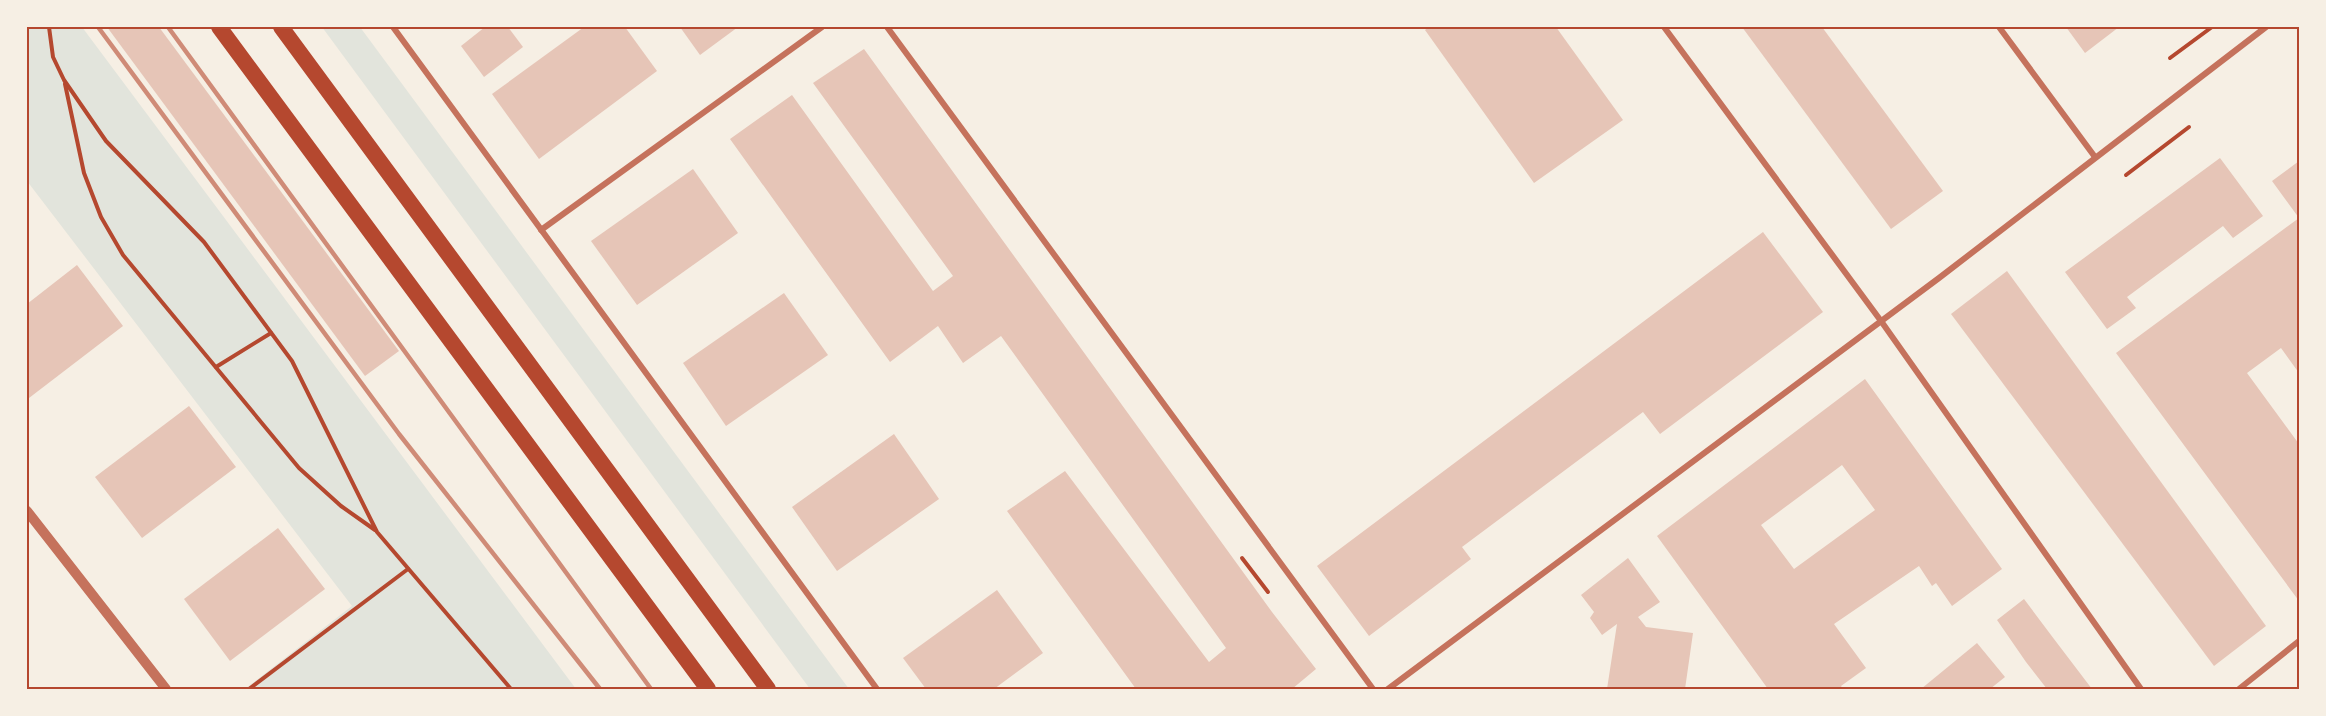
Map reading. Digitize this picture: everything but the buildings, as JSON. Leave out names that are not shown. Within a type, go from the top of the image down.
[{"type":"highway","points":[[219,27],[708,689]]},
{"type":"highway","points":[[281,27],[768,689]]},
{"type":"street","points":[[393,27],[877,689]]},
{"type":"street","points":[[541,230],[822,27]]},
{"type":"street","points":[[887,27],[1373,689]]},
{"type":"street","points":[[1664,27],[1881,321],[2141,689]]},
{"type":"street","points":[[1999,27],[2095,157]]},
{"type":"street","points":[[1388,689],[1881,321],[2266,27]]},
{"type":"street","points":[[27,511],[166,689]]},
{"type":"street","points":[[2239,689],[2299,641]]},
{"type":"path","points":[[49,27],[53,57],[64,80],[106,141],[204,242],[292,361],[377,532],[511,689]]},
{"type":"path","points":[[2170,58],[2212,27]]},
{"type":"path","points":[[64,80],[84,173],[101,217],[123,255],[299,468],[341,506],[377,532]]},
{"type":"path","points":[[2126,174],[2189,127]]},
{"type":"path","points":[[216,367],[271,333]]},
{"type":"path","points":[[1242,558],[1268,592]]},
{"type":"path","points":[[249,689],[408,569]]},
{"type":"shaded area","points":[[27,27],[82,27],[576,689],[245,689],[352,606],[27,181]]},
{"type":"shaded area","points":[[322,27],[360,27],[849,689],[810,689]]},
{"type":"railway","points":[[98,27],[399,434],[600,689]]},
{"type":"railway","points":[[168,27],[651,689]]}]
